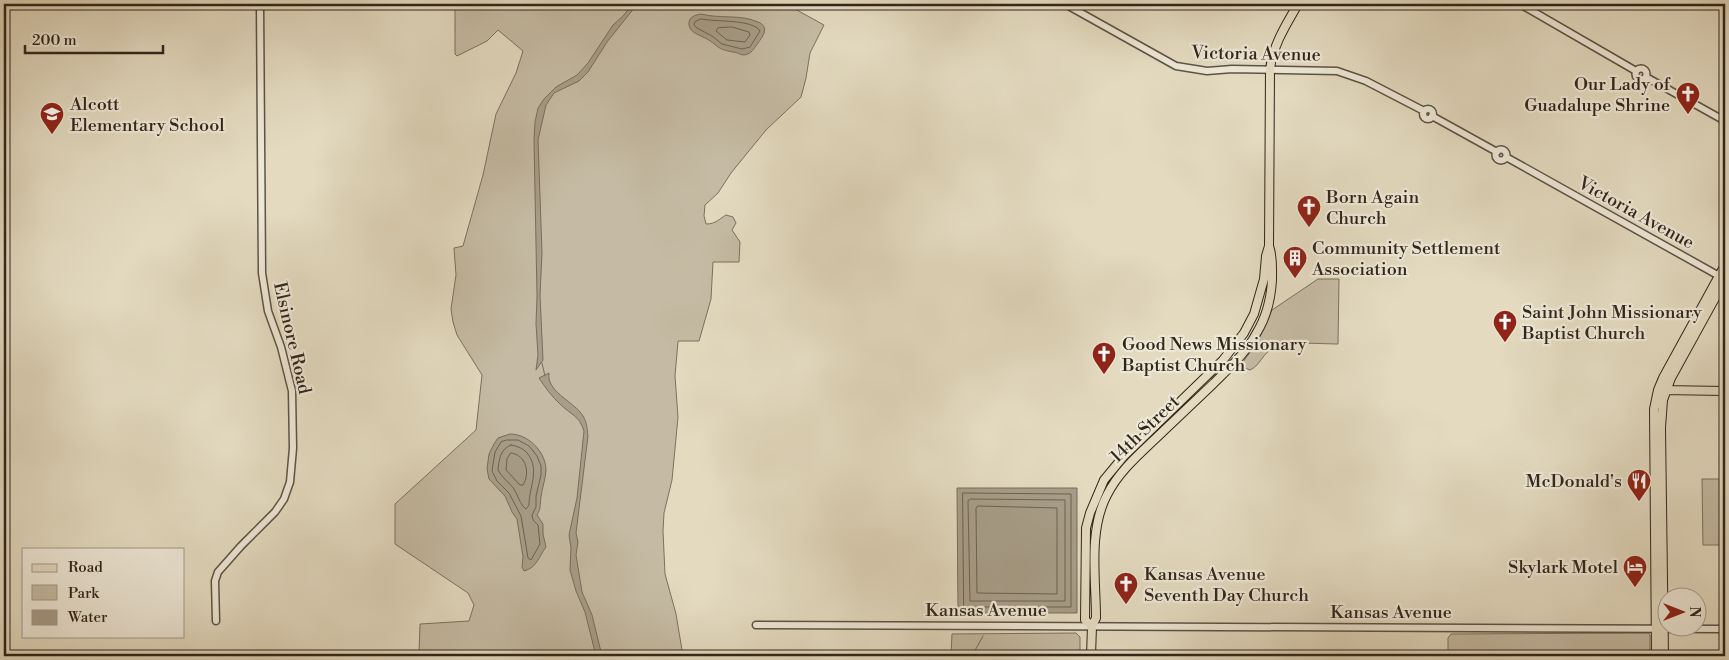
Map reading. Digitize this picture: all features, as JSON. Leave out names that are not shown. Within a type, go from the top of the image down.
[{"type":"main road","name":"14th Street","points":[[1270,246],[1266,256],[1264,279],[1254,314],[1244,333],[1223,360],[1123,457],[1104,480],[1090,513],[1086,528],[1085,620],[1092,626],[1096,618],[1096,547],[1098,527],[1106,496],[1116,479],[1130,463],[1229,368],[1246,349],[1257,333],[1269,302],[1272,254],[1270,246],[1270,70],[1272,55],[1276,45],[1298,4]]},
{"type":"main road","points":[[1658,588],[1653,423],[1674,355],[1723,279],[1725,265]]},
{"type":"main road","points":[[1662,390],[1725,391]]},
{"type":"main road","points":[[1662,390],[1662,588]]},
{"type":"main road","points":[[1655,536],[1658,536],[1659,539],[1660,560],[1663,567]]},
{"type":"main road","points":[[1091,656],[1092,626]]},
{"type":"main road","points":[[1656,656],[1659,638]]},
{"type":"main road","points":[[1661,638],[1664,656]]},
{"type":"street","name":"Elsinore Road","points":[[216,621],[215,581],[218,572],[238,548],[275,512],[284,499],[290,482],[293,448],[292,391],[268,311],[262,273],[260,4]]},
{"type":"street","name":"Victoria Avenue","points":[[1065,4],[1176,66],[1207,71],[1342,71],[1424,111],[1430,109],[1433,113],[1432,116],[1497,152],[1498,160],[1506,158],[1723,279]]},
{"type":"street","points":[[1520,4],[1636,71],[1638,79],[1646,77],[1725,121]]},
{"type":"street","name":"Kansas Avenue","points":[[756,625],[1656,629]]},
{"type":"street","name":"Kansas Avenue","points":[[1706,629],[1725,629]]},
{"type":"green space","points":[[455,4],[786,4],[824,25],[810,53],[801,97],[766,130],[731,173],[718,193],[705,205],[704,216],[706,224],[715,222],[726,215],[733,217],[736,223],[732,230],[740,242],[739,262],[713,262],[711,299],[699,341],[678,341],[675,376],[678,417],[672,480],[664,513],[663,531],[665,574],[676,614],[683,656],[460,656],[419,653],[420,624],[469,621],[474,605],[468,593],[395,544],[395,504],[476,430],[482,375],[457,335],[453,322],[451,309],[456,275],[454,248],[463,246],[483,175],[496,114],[516,73],[523,51],[498,30],[487,41],[457,56],[455,54]]},
{"type":"green space","points":[[1318,279],[1339,279],[1338,344],[1302,343],[1284,345],[1269,351],[1250,370],[1245,368],[1243,362],[1256,344],[1272,310]]},
{"type":"green space","points":[[1702,479],[1725,479],[1725,545],[1703,545]]},
{"type":"green space","points":[[1076,633],[1080,637],[1080,656],[951,656],[952,634]]},
{"type":"green space","points":[[1648,633],[1650,635],[1650,656],[1448,656],[1448,638],[1451,634]]},
{"type":"water","points":[[632,4],[636,4],[635,7],[607,42],[588,72],[579,81],[554,93],[546,105],[538,140],[542,253],[540,296],[543,360],[536,370],[538,355],[534,140],[538,108],[556,87],[577,75],[588,63],[613,25]]},
{"type":"water","points":[[701,14],[751,20],[762,24],[765,29],[752,51],[743,55],[720,48],[691,30],[689,25],[691,18]]},
{"type":"water","points":[[549,373],[549,380],[552,386],[579,411],[587,426],[588,436],[576,533],[578,542],[576,555],[582,592],[592,615],[602,656],[596,656],[585,612],[570,570],[571,548],[569,535],[577,498],[584,431],[577,418],[554,398],[539,378]]},
{"type":"water","points":[[510,434],[529,440],[539,450],[546,469],[540,509],[537,515],[543,524],[546,547],[535,564],[524,571],[517,519],[505,496],[489,479],[487,469],[489,454],[494,444],[498,438]]},
{"type":"water","points":[[957,488],[1077,488],[1077,613],[958,613]]},
{"type":"waterway","points":[[542,363],[545,376]]},
{"type":"waterway","points":[[972,656],[983,636]]},
{"type":"place","name":"Our Lady of Guadalupe Shrine","points":[[1688,115]]},
{"type":"place","name":"Alcott Elementary School","points":[[52,135]]},
{"type":"place","name":"Born Again Church","points":[[1309,228]]},
{"type":"place","name":"Community Settlement Association","points":[[1295,279]]},
{"type":"place","name":"Saint John Missionary Baptist Church","points":[[1505,343]]},
{"type":"place","name":"Good News Missionary Baptist Church","points":[[1104,375]]},
{"type":"place","name":"McDonald's","points":[[1639,502]]},
{"type":"place","name":"Skylark Motel","points":[[1635,588]]},
{"type":"place","name":"Kansas Avenue Seventh Day Church","points":[[1126,605]]}]
